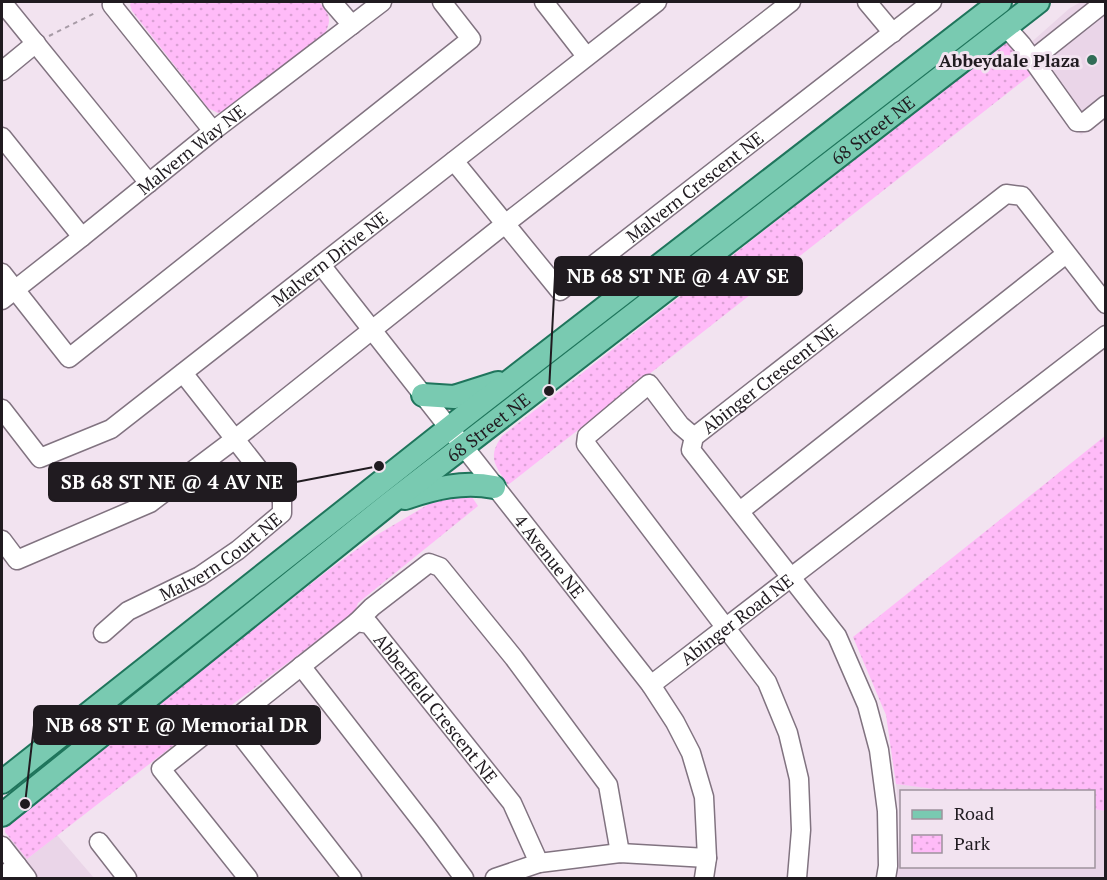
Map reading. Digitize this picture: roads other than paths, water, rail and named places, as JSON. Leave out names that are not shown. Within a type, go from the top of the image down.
[{"type":"main road","name":"68 Street NE","points":[[2,815],[390,503],[514,378],[1000,2]]},
{"type":"main road","name":"68 Street NE","points":[[2,782],[456,437],[1038,2]]},
{"type":"main road","points":[[423,394],[454,397],[514,378]]},
{"type":"main road","points":[[390,503],[435,488],[462,484],[494,487]]},
{"type":"street","points":[[2,2],[149,183]]},
{"type":"street","points":[[332,2],[352,26]]},
{"type":"street","name":"Malvern Way NE","points":[[8,295],[213,131],[382,2]]},
{"type":"street","points":[[2,273],[8,295],[69,357],[471,39],[442,2]]},
{"type":"street","points":[[544,2],[586,56]]},
{"type":"street","name":"Malvern Drive NE","points":[[2,410],[40,458],[111,429],[657,2]]},
{"type":"street","points":[[2,540],[17,560],[150,504],[236,440],[506,224],[791,2]]},
{"type":"street","points":[[867,2],[892,33]]},
{"type":"street","name":"Malvern Crescent NE","points":[[454,161],[560,291],[932,2]]},
{"type":"street","points":[[1032,60],[1105,2]]},
{"type":"street","points":[[113,3],[213,131]]},
{"type":"street","points":[[1006,27],[1077,122],[1085,122],[1106,105]]},
{"type":"street","points":[[2,71],[36,43]]},
{"type":"street","points":[[2,137],[82,237]]},
{"type":"street","name":"Abinger Crescent NE","points":[[792,577],[692,450],[694,437],[1006,194],[1023,196],[1106,304]]},
{"type":"street","points":[[740,511],[1066,254]]},
{"type":"street","name":"4 Avenue NE","points":[[321,265],[651,685],[675,722],[691,753],[704,797],[707,858],[704,879]]},
{"type":"street","points":[[792,577],[1106,335]]},
{"type":"street","name":"Malvern Court NE","points":[[103,633],[128,611],[200,576],[238,550],[282,513],[282,499],[183,373]]},
{"type":"street","points":[[694,437],[680,424],[649,384],[587,436],[586,444],[767,682],[788,733],[799,779],[801,830],[797,879]]},
{"type":"street","points":[[357,622],[372,607],[429,563],[440,567],[513,658],[608,785],[620,853]]},
{"type":"street","name":"Abinger Road NE","points":[[651,685],[792,577],[837,636],[867,705],[879,750],[887,812],[888,866],[886,879]]},
{"type":"street","name":"Abberfield Crescent NE","points":[[248,879],[161,768],[219,723],[236,718],[357,622],[369,624],[512,802],[539,863]]},
{"type":"street","points":[[301,666],[464,879]]},
{"type":"street","points":[[236,718],[236,729],[352,879]]},
{"type":"street","points":[[99,842],[127,879]]},
{"type":"street","points":[[2,846],[25,875]]},
{"type":"street","points":[[495,879],[539,863],[620,853],[707,858]]},
{"type":"street","points":[[2,877],[25,875]]},
{"type":"place","name":"Abbeydale Plaza","points":[[1092,60]]},
{"type":"place","name":"NB 68 ST NE @ 4 AV SE","points":[[549,391]]},
{"type":"place","name":"SB 68 ST NE @ 4 AV NE","points":[[379,466]]},
{"type":"place","name":"NB 68 ST E @ Memorial DR","points":[[25,804]]}]
